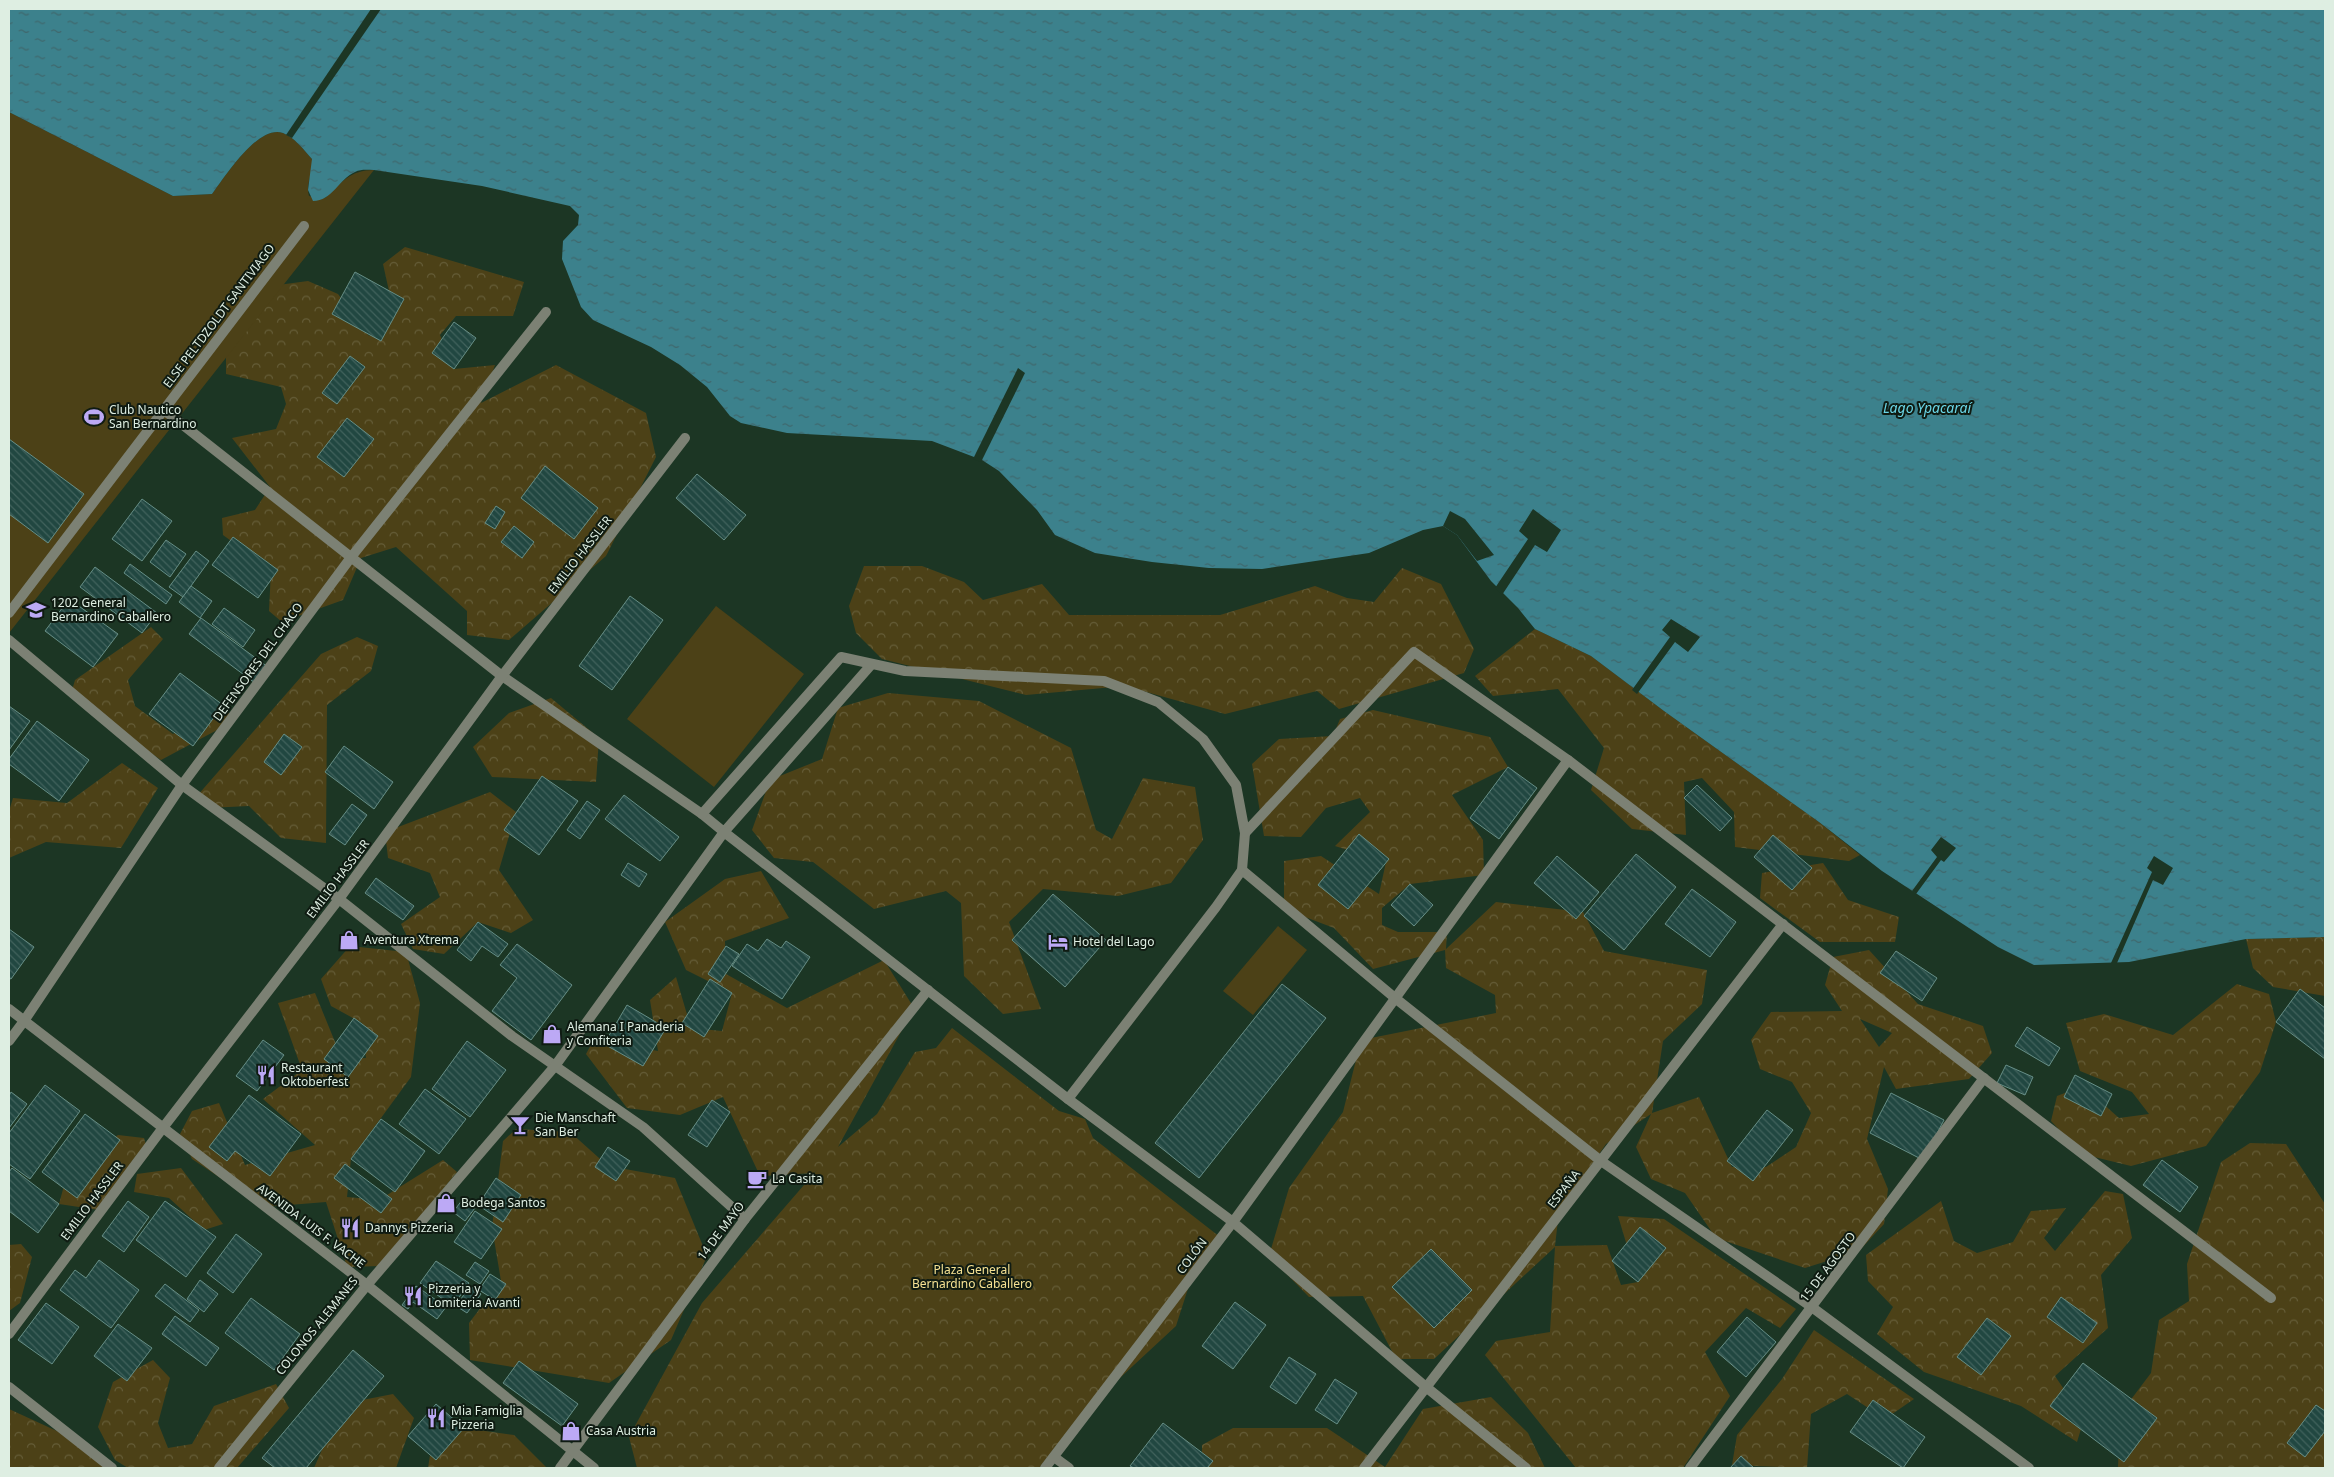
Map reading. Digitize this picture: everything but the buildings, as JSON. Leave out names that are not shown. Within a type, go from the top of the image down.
[{"type":"street","name":"ELSE PELTDZOLDT SANTIVIAGO","points":[[9,613],[304,226]]},
{"type":"street","name":"DEFENSORES DEL CHACO","points":[[9,1041],[24,1022],[182,785],[352,556],[546,312]]},
{"type":"street","points":[[164,410],[352,556],[502,676],[702,814],[1068,1099],[1233,1222],[1426,1387],[1526,1468]]},
{"type":"street","name":"EMILIO HASSLER","points":[[9,1334],[162,1129],[340,899],[502,676],[685,438]]},
{"type":"street","points":[[9,640],[182,785],[340,899],[512,1036],[642,1127],[745,1219]]},
{"type":"street","points":[[1245,833],[1414,652],[1568,760],[2270,1298]]},
{"type":"street","points":[[702,814],[842,657],[871,665],[905,671],[1104,681],[1158,702],[1203,739],[1236,785],[1245,833],[1242,870],[1216,907],[1068,1099]]},
{"type":"street","name":"COLONOS ALEMANES","points":[[219,1468],[367,1285],[555,1066],[724,832],[871,665]]},
{"type":"street","name":"COLÓN","points":[[1045,1468],[1233,1222],[1568,760]]},
{"type":"street","points":[[1242,870],[1395,998],[1601,1161],[1813,1308],[2029,1468]]},
{"type":"street","name":"ESPAÑA","points":[[1364,1468],[1783,924]]},
{"type":"street","name":"14 DE MAYO","points":[[560,1468],[745,1219],[928,990]]},
{"type":"street","name":"AVENIDA LUIS F. VACHE","points":[[9,1009],[162,1129],[367,1285],[594,1468]]},
{"type":"street","name":"15 DE AGOSTO","points":[[1690,1468],[1813,1308],[1984,1078]]},
{"type":"street","points":[[9,1387],[112,1468]]},
{"type":"street","points":[[1054,1457],[1069,1468]]},
{"type":"green space","name":"Club Nautico San Bernardino","points":[[9,112],[173,196],[212,194],[243,154],[263,136],[273,132],[283,133],[291,137],[312,159],[313,164],[308,186],[309,196],[325,198],[352,175],[374,170],[9,633]]},
{"type":"green space","points":[[405,247],[524,282],[513,316],[456,316],[440,335],[454,369],[495,365],[481,403],[556,365],[646,413],[656,457],[606,556],[509,640],[467,635],[467,611],[396,547],[361,558],[343,600],[282,622],[269,611],[271,570],[223,535],[222,518],[255,510],[270,487],[232,438],[276,429],[286,404],[281,387],[226,374],[226,311],[263,287],[308,281],[338,294],[369,336],[393,309],[383,264]]},
{"type":"green space","points":[[864,566],[922,566],[964,582],[983,600],[1042,584],[1069,615],[1220,615],[1315,586],[1347,598],[1374,602],[1402,568],[1441,584],[1474,649],[1464,673],[1339,709],[1317,691],[1225,714],[1125,686],[1026,695],[882,659],[856,633],[849,606]]},
{"type":"green space","points":[[716,606],[804,674],[714,787],[627,719]]},
{"type":"green space","points":[[151,627],[163,639],[128,680],[135,706],[173,734],[223,705],[234,721],[161,760],[70,697],[75,680]]},
{"type":"green space","points":[[1535,629],[1591,656],[1819,822],[1860,855],[1849,861],[1735,847],[1734,812],[1702,778],[1684,782],[1686,835],[1632,829],[1591,790],[1604,748],[1558,689],[1493,696],[1475,676]]},
{"type":"green space","points":[[357,637],[378,646],[371,671],[327,705],[326,843],[281,838],[249,806],[208,808],[197,796],[321,654]]},
{"type":"green space","points":[[888,693],[979,701],[1071,748],[1096,830],[1112,839],[1143,778],[1195,787],[1203,840],[1171,883],[1118,896],[1043,889],[1009,922],[1041,1009],[1003,1014],[964,976],[961,903],[946,891],[874,909],[813,862],[774,858],[752,830],[770,780],[822,759],[838,708]]},
{"type":"green space","points":[[551,698],[599,738],[596,782],[492,777],[473,747],[509,713]]},
{"type":"green space","points":[[1373,710],[1490,737],[1508,767],[1452,795],[1483,840],[1484,875],[1410,884],[1382,908],[1382,925],[1398,932],[1447,932],[1446,949],[1496,902],[1583,912],[1604,951],[1707,970],[1702,1004],[1663,1041],[1652,1113],[1699,1097],[1732,1167],[1766,1167],[1796,1147],[1811,1113],[1792,1082],[1760,1069],[1751,1040],[1771,1012],[1842,1011],[1825,985],[1833,957],[1869,950],[1918,1004],[1983,1026],[1992,1053],[1969,1079],[1896,1089],[1884,1067],[1867,1139],[1888,1189],[1884,1224],[1859,1251],[1805,1268],[1716,1238],[1685,1193],[1651,1179],[1636,1147],[1651,1114],[1606,1144],[1559,1211],[1555,1246],[1607,1245],[1621,1285],[1638,1282],[1618,1216],[1664,1219],[1796,1309],[1780,1328],[1746,1308],[1705,1352],[1730,1396],[1683,1468],[1576,1468],[1485,1355],[1496,1341],[1550,1332],[1555,1247],[1434,1359],[1396,1359],[1363,1296],[1309,1297],[1269,1256],[1289,1188],[1343,1112],[1361,1040],[1496,1013],[1495,995],[1446,968],[1445,950],[1373,969],[1334,928],[1284,909],[1284,861],[1321,856],[1379,894],[1386,862],[1335,846],[1370,812],[1360,798],[1326,808],[1301,837],[1264,836],[1252,764],[1279,739],[1333,736],[1340,719]],"holes":[[[1860,1019],[1892,1033],[1879,1047]]]},
{"type":"green space","points":[[122,763],[158,788],[121,848],[46,842],[9,858],[9,811],[13,798],[67,803]]},
{"type":"green space","points":[[490,792],[516,812],[499,870],[533,920],[511,933],[478,922],[444,954],[413,949],[401,924],[440,897],[430,873],[388,858],[385,832]]},
{"type":"green space","points":[[1823,863],[1848,900],[1899,917],[1895,942],[1820,942],[1760,898],[1762,873]]},
{"type":"green space","name":"Plaza General Bernardino Caballero","points":[[761,871],[789,918],[725,941],[726,974],[787,1008],[884,960],[914,1008],[838,1147],[877,1114],[915,1052],[936,1048],[952,1028],[1059,1111],[1085,1119],[1093,1138],[1220,1237],[1194,1270],[1176,1326],[1080,1415],[1039,1468],[637,1468],[629,1437],[702,1303],[817,1170],[814,1173],[760,1176],[723,1097],[680,1115],[627,1108],[586,1054],[594,1039],[658,1051],[650,1000],[676,977],[691,1028],[722,1031],[732,993],[686,970],[665,922],[725,879]]},
{"type":"green space","points":[[1278,926],[1307,950],[1253,1015],[1223,991]]},
{"type":"green space","points":[[2325,937],[2325,996],[2273,987],[2253,968],[2246,939]]},
{"type":"green space","points":[[350,946],[406,952],[420,1003],[411,1077],[351,1159],[347,1197],[379,1200],[443,1160],[457,1172],[380,1266],[347,1267],[326,1202],[264,1207],[192,1159],[180,1134],[192,1111],[219,1103],[245,1165],[315,1145],[263,1099],[302,1070],[278,1003],[315,993],[342,1059],[366,1058],[362,1023],[331,1006],[321,979]]},
{"type":"green space","points":[[2237,984],[2269,994],[2276,1022],[2260,1072],[2206,1146],[2131,1166],[2082,1154],[2051,1121],[2057,1096],[2083,1086],[2119,1118],[2149,1114],[2132,1092],[2080,1071],[2066,1023],[2104,1014],[2173,1035]]},
{"type":"green space","points":[[516,1129],[570,1132],[608,1166],[675,1178],[707,1256],[671,1340],[609,1383],[470,1360],[469,1323],[501,1281],[492,1227],[503,1141]]},
{"type":"green space","points":[[118,1135],[144,1138],[149,1155],[99,1210],[59,1204],[68,1171]]},
{"type":"green space","points":[[2250,1143],[2286,1144],[2325,1204],[2325,1468],[2118,1468],[2120,1414],[2151,1373],[2159,1320],[2189,1301],[2187,1264],[2221,1162]]},
{"type":"green space","points":[[181,1168],[223,1224],[204,1230],[169,1198],[134,1192],[137,1174]]},
{"type":"green space","points":[[2105,1191],[2123,1194],[2132,1238],[2101,1275],[2108,1328],[2055,1376],[2084,1419],[2077,1442],[2021,1406],[1924,1372],[1877,1334],[1893,1307],[1868,1281],[1866,1255],[1941,1201],[1954,1241],[1977,1253],[2013,1242],[2031,1211],[2066,1208],[2044,1238],[2055,1251]]},
{"type":"green space","points":[[21,1244],[32,1257],[20,1303],[9,1311],[9,1245]]},
{"type":"green space","points":[[1814,1330],[1914,1399],[1885,1419],[1847,1394],[1811,1414],[1807,1468],[1732,1465],[1737,1435],[1782,1379]]},
{"type":"green space","points":[[153,1360],[170,1378],[158,1423],[168,1448],[192,1444],[214,1406],[276,1384],[289,1408],[237,1468],[128,1468],[115,1460],[98,1427],[113,1382]]},
{"type":"green space","points":[[393,1394],[414,1418],[396,1468],[314,1468],[342,1404]]},
{"type":"green space","points":[[1491,1397],[1528,1433],[1545,1468],[1202,1468],[1202,1445],[1233,1428],[1327,1428],[1385,1467],[1423,1409]]},
{"type":"green space","points":[[9,1409],[96,1449],[108,1468],[9,1468]]},
{"type":"green space","points":[[464,1428],[514,1435],[547,1468],[428,1468],[432,1442]]},
{"type":"water","name":"Lago Ypacaraí","points":[[9,9],[2325,9],[2325,937],[2246,939],[2129,962],[2034,965],[1998,947],[1882,871],[1819,822],[1591,656],[1535,629],[1518,608],[1491,581],[1457,535],[1443,526],[1423,530],[1369,553],[1262,569],[1209,568],[1095,553],[1055,535],[1037,510],[999,471],[982,460],[932,441],[787,433],[741,423],[730,416],[707,387],[680,365],[651,347],[593,320],[581,307],[562,259],[563,241],[578,225],[579,215],[570,206],[482,186],[374,170],[357,171],[349,175],[330,194],[320,200],[313,201],[308,190],[312,159],[291,137],[283,133],[273,132],[263,136],[243,154],[212,194],[173,196],[9,112]]},
{"type":"pier","points":[[371,9],[381,9],[292,138],[286,135]]},
{"type":"pier","points":[[1018,368],[1025,373],[982,460],[981,462],[973,459]]},
{"type":"pier","points":[[1533,509],[1561,530],[1547,552],[1535,545],[1502,595],[1495,588],[1528,539],[1519,531]]},
{"type":"pier","points":[[1450,511],[1465,519],[1494,555],[1477,561],[1457,535],[1443,526]]},
{"type":"pier","points":[[1671,619],[1700,637],[1688,652],[1675,642],[1637,694],[1632,690],[1670,637],[1662,630]]},
{"type":"pier","points":[[1941,837],[1956,848],[1944,862],[1941,860],[1916,894],[1912,891],[1937,857],[1931,850]]},
{"type":"pier","points":[[2154,856],[2173,868],[2163,885],[2153,880],[2117,963],[2111,963],[2152,872],[2147,868]]},
{"type":"place","name":"Club Nautico San Bernardino","points":[[94,417]]},
{"type":"place","name":"1202 General Bernardino Caballero","points":[[36,610]]},
{"type":"place","name":"Aventura Xtrema","points":[[349,940]]},
{"type":"place","name":"Hotel del Lago","points":[[1058,942]]},
{"type":"place","name":"Alemana I Panaderia y Confiteria","points":[[552,1034]]},
{"type":"place","name":"Restaurant Oktoberfest","points":[[266,1075]]},
{"type":"place","name":"Die Manschaft San Ber","points":[[520,1125]]},
{"type":"place","name":"La Casita","points":[[757,1179]]},
{"type":"place","name":"Bodega Santos","points":[[446,1203]]},
{"type":"place","name":"Dannys Pizzeria","points":[[350,1228]]},
{"type":"place","name":"Pizzeria y Lomiteria Avanti","points":[[413,1296]]},
{"type":"place","name":"Mia Famiglia Pizzeria","points":[[436,1418]]},
{"type":"place","name":"Casa Austria","points":[[571,1431]]}]
